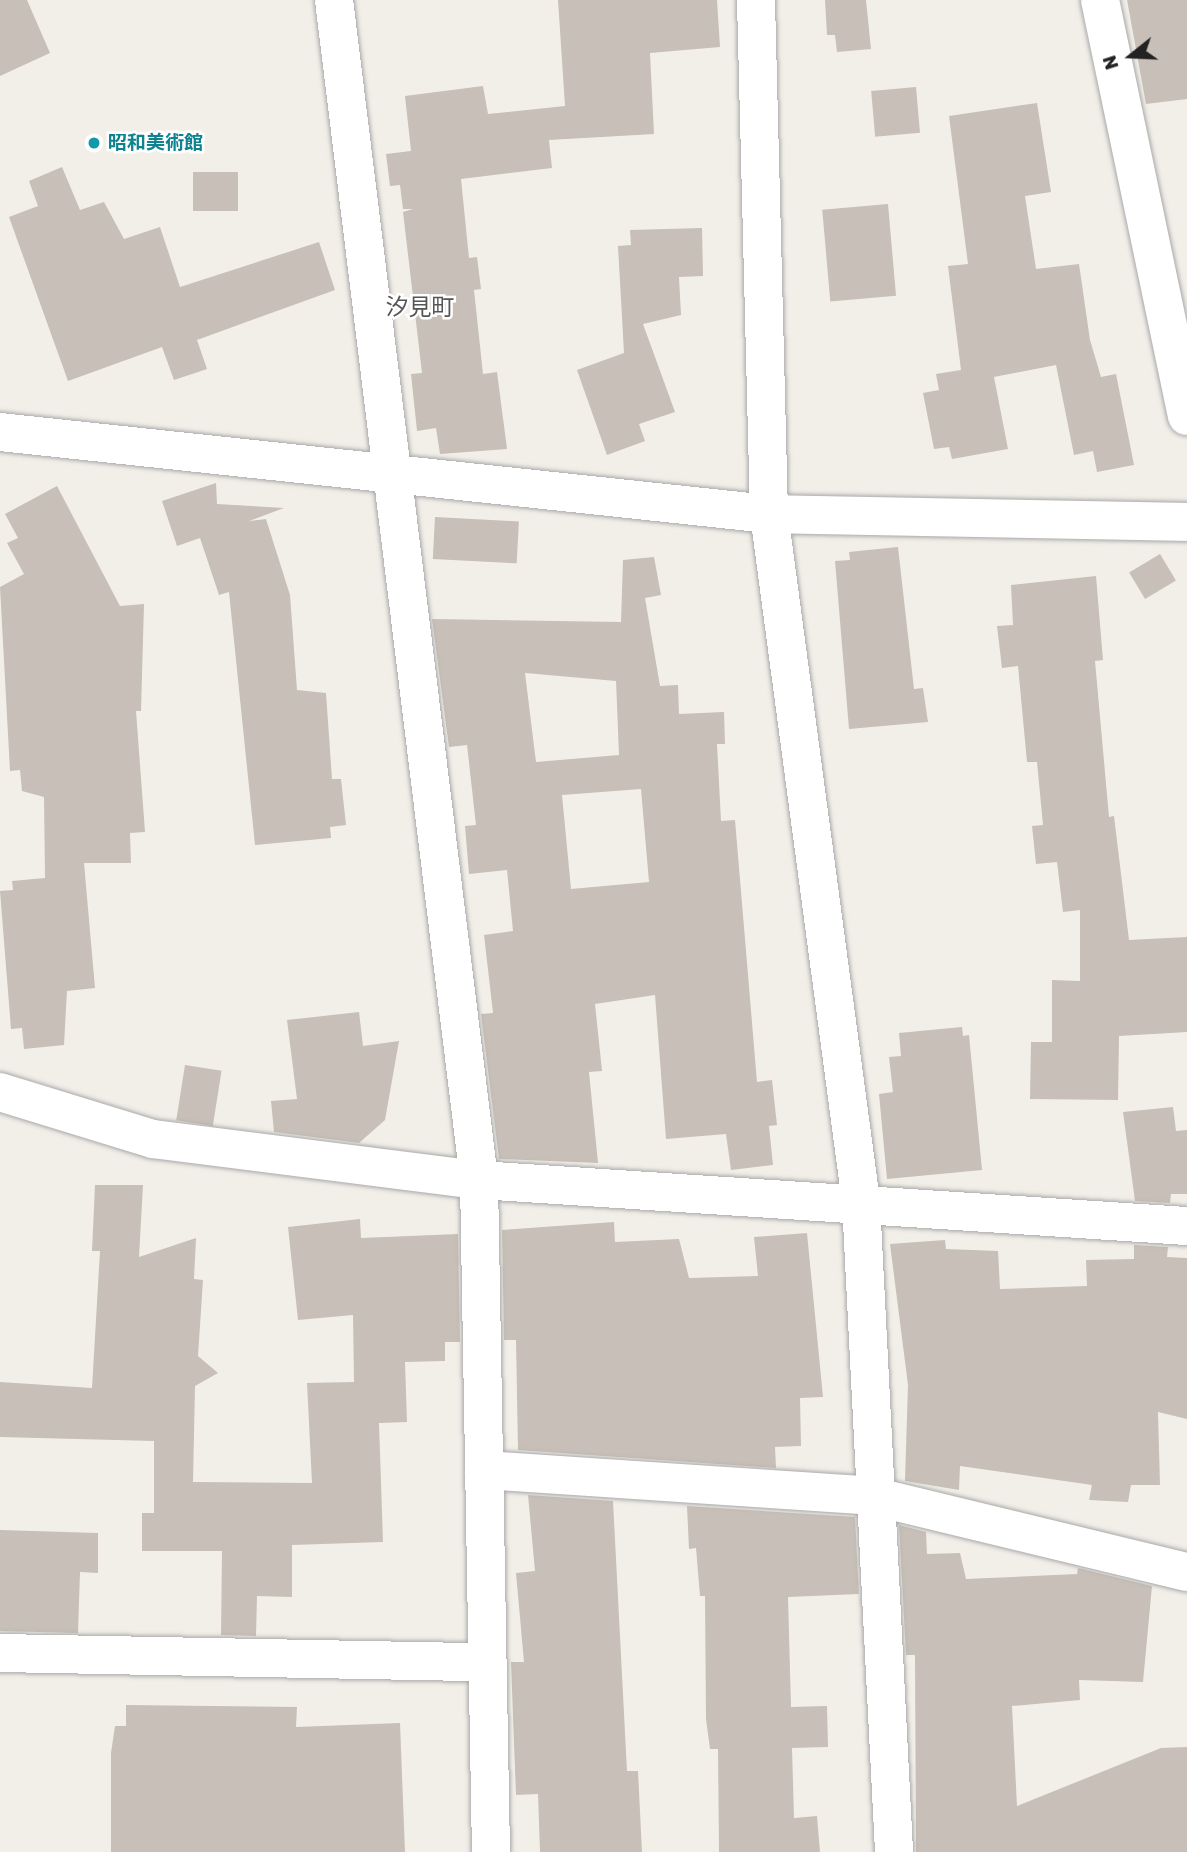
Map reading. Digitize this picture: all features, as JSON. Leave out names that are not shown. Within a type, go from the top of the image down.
[{"type":"street","points":[[334,0],[390,478],[479,1180],[491,1852]]},
{"type":"street","points":[[756,0],[769,514],[861,1202],[872,1496],[894,1852]]},
{"type":"street","points":[[1100,0],[1187,415]]},
{"type":"street","points":[[0,432],[390,478],[769,514],[1187,522]]},
{"type":"street","points":[[0,1091],[153,1139],[479,1180],[861,1202],[1187,1226]]},
{"type":"street","points":[[484,1470],[872,1496],[1187,1572]]},
{"type":"street","points":[[0,1653],[487,1662]]},
{"type":"building","points":[[0,0],[27,0],[50,53],[0,76]]},
{"type":"building","points":[[558,0],[717,0],[720,47],[650,53],[654,134],[549,140],[552,168],[461,179],[469,258],[477,257],[481,289],[474,290],[483,374],[497,372],[507,449],[440,454],[436,428],[417,431],[411,374],[422,373],[403,212],[413,209],[403,209],[400,185],[390,186],[386,154],[411,151],[405,96],[483,86],[488,114],[565,106]]},
{"type":"building","points":[[825,0],[866,0],[871,49],[837,52],[835,35],[827,35]]},
{"type":"building","points":[[1127,0],[1187,0],[1187,99],[1146,104]]},
{"type":"building","points":[[916,87],[920,133],[875,137],[871,91]]},
{"type":"building","points":[[1037,103],[1051,192],[1025,196],[1036,269],[1079,264],[1090,340],[1101,377],[1116,374],[1134,465],[1097,472],[1093,451],[1074,455],[1056,365],[994,377],[1008,449],[952,459],[949,447],[934,449],[923,393],[939,390],[936,374],[961,370],[948,266],[968,264],[949,116]]},
{"type":"building","points":[[62,167],[80,210],[104,202],[124,239],[160,227],[180,287],[319,242],[335,290],[197,340],[207,369],[174,380],[162,347],[68,381],[9,217],[38,206],[29,181]]},
{"type":"building","points":[[193,172],[238,172],[238,211],[193,211]]},
{"type":"building","points":[[888,204],[896,296],[830,301],[822,210]]},
{"type":"building","points":[[702,228],[703,276],[679,277],[681,315],[643,324],[675,412],[639,424],[645,441],[607,455],[577,370],[624,353],[618,246],[631,245],[630,230]]},
{"type":"building","points":[[216,483],[217,504],[284,508],[249,521],[266,519],[290,595],[297,690],[326,693],[332,779],[341,779],[346,825],[330,827],[331,838],[255,845],[229,592],[219,595],[200,538],[177,546],[162,501]]},
{"type":"building","points":[[57,486],[120,606],[144,604],[141,711],[136,711],[145,832],[130,833],[131,863],[84,863],[95,988],[67,991],[64,1045],[24,1049],[22,1028],[11,1029],[0,891],[13,890],[12,881],[45,878],[44,797],[22,791],[20,770],[10,771],[0,587],[24,574],[7,543],[18,538],[5,514]]},
{"type":"building","points":[[435,517],[519,521],[517,563],[433,559]]},
{"type":"building","points":[[898,547],[914,689],[923,688],[928,722],[849,729],[835,561],[850,560],[849,552]]},
{"type":"building","points":[[1160,554],[1176,581],[1145,599],[1129,573]]},
{"type":"building","points":[[654,557],[661,595],[645,598],[660,686],[678,685],[679,714],[724,712],[725,744],[717,744],[721,821],[735,820],[757,1082],[772,1080],[777,1125],[769,1126],[773,1165],[731,1170],[726,1134],[666,1139],[655,995],[595,1004],[602,1071],[589,1072],[598,1163],[499,1159],[481,1014],[493,1013],[484,935],[513,931],[507,870],[469,874],[465,826],[476,825],[467,745],[449,747],[432,619],[621,622],[623,560]],"holes":[[[525,673],[616,681],[619,755],[536,762]],[[641,789],[649,882],[571,889],[562,795]]]},
{"type":"building","points":[[1096,576],[1103,660],[1095,661],[1109,817],[1114,816],[1129,940],[1187,937],[1187,1032],[1119,1036],[1118,1100],[1030,1099],[1031,1042],[1052,1042],[1052,980],[1080,981],[1080,910],[1063,912],[1057,862],[1036,864],[1032,826],[1043,825],[1037,762],[1027,762],[1018,666],[1002,668],[997,626],[1013,625],[1011,585]]},
{"type":"building","points":[[359,1012],[363,1046],[399,1041],[385,1120],[359,1143],[274,1132],[271,1101],[297,1099],[287,1020]]},
{"type":"building","points":[[962,1027],[963,1036],[969,1035],[982,1170],[887,1179],[879,1094],[893,1092],[889,1057],[901,1056],[899,1033]]},
{"type":"building","points":[[185,1065],[222,1071],[213,1126],[176,1120]]},
{"type":"building","points":[[1173,1107],[1176,1131],[1187,1130],[1187,1194],[1171,1194],[1170,1203],[1135,1201],[1123,1112]]},
{"type":"building","points":[[95,1185],[143,1185],[139,1257],[196,1238],[194,1279],[203,1280],[198,1356],[218,1373],[195,1386],[193,1482],[312,1483],[307,1383],[354,1382],[353,1315],[298,1320],[288,1227],[360,1219],[361,1238],[458,1234],[460,1342],[445,1342],[445,1361],[405,1362],[407,1422],[379,1423],[383,1542],[292,1545],[292,1597],[257,1596],[256,1636],[221,1635],[222,1551],[142,1551],[142,1513],[154,1513],[154,1441],[0,1437],[0,1382],[92,1388],[100,1251],[92,1251]]},
{"type":"building","points":[[614,1222],[615,1242],[679,1239],[689,1278],[758,1276],[754,1237],[807,1233],[823,1397],[800,1398],[801,1446],[775,1447],[776,1468],[518,1450],[516,1340],[504,1340],[502,1230]]},
{"type":"building","points":[[945,1240],[946,1249],[998,1251],[1000,1289],[1087,1286],[1086,1260],[1134,1259],[1134,1245],[1168,1247],[1167,1257],[1187,1258],[1187,1419],[1158,1412],[1160,1485],[1131,1485],[1128,1502],[1089,1500],[1092,1485],[960,1466],[959,1490],[905,1481],[908,1385],[890,1244]]},
{"type":"building","points":[[528,1495],[613,1501],[627,1771],[638,1771],[642,1852],[540,1852],[538,1794],[516,1795],[511,1662],[524,1662],[516,1573],[535,1571]]},
{"type":"building","points":[[687,1506],[855,1517],[859,1594],[788,1597],[791,1707],[827,1706],[828,1747],[792,1748],[794,1818],[817,1816],[820,1852],[719,1852],[718,1749],[710,1749],[706,1719],[705,1596],[700,1596],[696,1548],[689,1549]]},
{"type":"building","points":[[899,1525],[926,1532],[927,1554],[960,1553],[966,1579],[1077,1574],[1078,1568],[1152,1586],[1143,1682],[1079,1680],[1080,1700],[1012,1706],[1017,1806],[1161,1748],[1187,1747],[1187,1852],[916,1852],[915,1655],[906,1655]]},
{"type":"building","points":[[0,1530],[98,1533],[98,1573],[80,1572],[78,1633],[0,1631]]},
{"type":"building","points":[[126,1705],[297,1707],[296,1727],[400,1723],[405,1852],[111,1852],[111,1753],[115,1726],[126,1726]]},
{"type":"place","name":"昭和美術館","points":[[94,143]]},
{"type":"district","name":"汐見町","points":[[420,307]]}]
